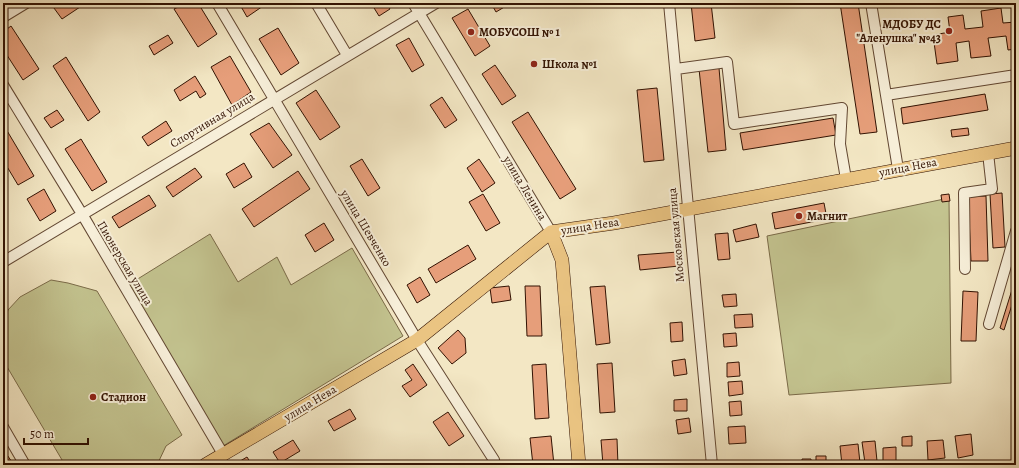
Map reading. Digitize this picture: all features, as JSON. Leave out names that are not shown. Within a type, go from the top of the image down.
[{"type":"main road","name":"улица Нева","points":[[205,465],[417,340],[552,232],[614,223],[687,208],[1016,148]]},
{"type":"main road","name":"улица Ленина","points":[[552,232],[562,260],[579,465]]},
{"type":"street","points":[[3,17],[26,3]]},
{"type":"street","name":"улица Шевченко","points":[[217,3],[417,340],[494,460],[495,465]]},
{"type":"street","points":[[316,3],[347,55]]},
{"type":"street","name":"улица Ленина","points":[[413,3],[552,232]]},
{"type":"street","name":"Спортивная улица","points":[[3,262],[274,98],[436,3]]},
{"type":"street","name":"Московская улица","points":[[669,3],[712,465]]},
{"type":"street","points":[[871,3],[898,169]]},
{"type":"street","points":[[676,69],[727,62],[734,124],[842,108],[840,144],[846,179]]},
{"type":"street","points":[[886,95],[1016,75]]},
{"type":"street","name":"Пионерская улица","points":[[3,86],[82,214],[223,454]]},
{"type":"street","points":[[965,269],[964,193],[992,189],[988,153]]},
{"type":"street","points":[[989,324],[1016,231]]},
{"type":"street","points":[[3,427],[25,465]]},
{"type":"green space","points":[[949,198],[951,383],[789,395],[767,236]]},
{"type":"green space","points":[[210,234],[238,282],[277,257],[291,285],[352,248],[403,336],[223,446],[128,285]]},
{"type":"green space","name":"Стадион","points":[[51,280],[97,291],[182,435],[166,446],[157,465],[65,465],[3,360],[3,327],[8,310],[20,297]]},
{"type":"building","points":[[86,3],[62,19],[51,4]]},
{"type":"building","points":[[186,3],[198,3],[217,34],[198,47],[174,9]]},
{"type":"building","points":[[239,3],[265,3],[266,4],[247,17]]},
{"type":"building","points":[[371,3],[386,3],[390,9],[379,16]]},
{"type":"building","points":[[491,3],[511,3],[496,12]]},
{"type":"building","points":[[691,3],[711,3],[715,38],[695,41]]},
{"type":"building","points":[[840,3],[858,3],[877,132],[860,134]]},
{"type":"building","points":[[1001,8],[1003,23],[1016,22],[1016,49],[1008,50],[1006,36],[988,38],[991,56],[971,58],[969,41],[956,43],[958,61],[937,64],[933,35],[950,32],[948,17],[963,15],[965,29],[983,27],[981,11]]},
{"type":"building","name":"МОБУСОШ № 1","points":[[468,9],[490,46],[475,56],[452,18]]},
{"type":"building","points":[[11,26],[39,69],[23,80],[3,49],[3,32]]},
{"type":"building","points":[[278,28],[299,63],[281,75],[259,39]]},
{"type":"building","points":[[168,35],[173,43],[154,55],[149,46]]},
{"type":"building","points":[[409,38],[424,65],[412,72],[396,45]]},
{"type":"building","points":[[230,56],[251,92],[232,105],[211,67]]},
{"type":"building","points":[[66,57],[100,112],[88,121],[53,66]]},
{"type":"building","points":[[495,65],[516,96],[502,105],[482,74]]},
{"type":"building","points":[[719,68],[726,150],[708,152],[699,69]]},
{"type":"building","points":[[195,76],[206,94],[200,98],[196,91],[180,101],[174,90]]},
{"type":"building","points":[[657,88],[664,160],[644,162],[637,90]]},
{"type":"building","points":[[316,90],[340,127],[320,140],[296,103]]},
{"type":"building","points":[[985,94],[988,110],[903,124],[901,108]]},
{"type":"building","points":[[442,97],[457,120],[445,128],[430,105]]},
{"type":"building","points":[[57,110],[64,120],[51,128],[44,118]]},
{"type":"building","points":[[528,112],[576,189],[560,199],[512,122]]},
{"type":"building","points":[[833,118],[836,135],[743,150],[740,133]]},
{"type":"building","points":[[166,121],[172,131],[148,146],[142,137]]},
{"type":"building","points":[[269,123],[292,155],[273,168],[250,134]]},
{"type":"building","points":[[3,124],[34,176],[18,185],[3,160]]},
{"type":"building","points":[[968,128],[969,135],[952,137],[951,130]]},
{"type":"building","points":[[81,139],[107,182],[92,191],[65,149]]},
{"type":"building","points":[[362,159],[380,188],[368,196],[350,166]]},
{"type":"building","points":[[479,159],[495,183],[482,192],[467,168]]},
{"type":"building","points":[[244,163],[252,177],[234,188],[226,174]]},
{"type":"building","points":[[195,168],[202,177],[173,197],[166,187]]},
{"type":"building","points":[[298,171],[310,189],[254,227],[242,209]]},
{"type":"building","points":[[44,189],[56,211],[40,221],[27,199]]},
{"type":"building","points":[[1002,193],[1005,247],[993,248],[990,194]]},
{"type":"building","points":[[483,194],[500,223],[486,231],[469,202]]},
{"type":"building","points":[[949,194],[950,201],[942,202],[941,195]]},
{"type":"building","points":[[149,195],[156,206],[119,228],[112,217]]},
{"type":"building","points":[[986,196],[988,261],[971,261],[968,197]]},
{"type":"building","name":"Магнит","points":[[824,203],[827,219],[775,229],[772,213]]},
{"type":"building","points":[[324,223],[334,240],[315,252],[305,235]]},
{"type":"building","points":[[756,224],[759,237],[736,242],[733,230]]},
{"type":"building","points":[[728,233],[730,259],[718,260],[715,234]]},
{"type":"building","points":[[468,245],[476,259],[436,283],[428,269]]},
{"type":"building","points":[[678,252],[679,266],[640,270],[638,255]]},
{"type":"building","points":[[420,277],[430,295],[417,303],[407,285]]},
{"type":"building","points":[[1016,277],[1016,292],[1004,330],[1000,328]]},
{"type":"building","points":[[509,286],[511,300],[492,303],[490,288]]},
{"type":"building","points":[[525,286],[540,286],[542,336],[527,336]]},
{"type":"building","points":[[605,286],[610,343],[596,345],[590,287]]},
{"type":"building","points":[[963,291],[978,292],[976,341],[961,341]]},
{"type":"building","points":[[736,294],[737,306],[724,307],[722,295]]},
{"type":"building","points":[[752,314],[753,327],[735,328],[734,315]]},
{"type":"building","points":[[682,322],[683,341],[671,342],[670,323]]},
{"type":"building","points":[[458,330],[465,338],[466,353],[452,364],[438,348]]},
{"type":"building","points":[[736,333],[737,346],[724,347],[723,334]]},
{"type":"building","points":[[685,359],[687,374],[674,376],[672,361]]},
{"type":"building","points":[[739,362],[740,376],[727,377],[727,363]]},
{"type":"building","points":[[612,363],[615,412],[600,413],[597,364]]},
{"type":"building","points":[[413,364],[427,385],[410,397],[402,386],[412,380],[405,370]]},
{"type":"building","points":[[546,364],[549,418],[535,419],[532,365]]},
{"type":"building","points":[[742,381],[743,394],[729,396],[728,382]]},
{"type":"building","points":[[687,399],[687,411],[674,411],[674,400]]},
{"type":"building","points":[[741,401],[742,415],[730,416],[729,402]]},
{"type":"building","points":[[350,409],[356,419],[334,431],[328,421]]},
{"type":"building","points":[[448,412],[464,436],[449,446],[433,422]]},
{"type":"building","points":[[689,418],[691,432],[678,434],[676,420]]},
{"type":"building","points":[[745,426],[746,443],[729,444],[728,427]]},
{"type":"building","points":[[971,434],[973,455],[958,458],[955,436]]},
{"type":"building","points":[[551,436],[554,465],[533,465],[530,438]]},
{"type":"building","points":[[912,436],[912,446],[902,446],[902,437]]},
{"type":"building","points":[[617,439],[618,465],[603,465],[601,440]]},
{"type":"building","points":[[293,440],[300,451],[280,463],[273,452]]},
{"type":"building","points":[[943,440],[945,458],[928,460],[927,441]]},
{"type":"building","points":[[875,441],[877,461],[865,463],[862,442]]},
{"type":"building","points":[[858,444],[860,463],[842,465],[840,446]]},
{"type":"building","points":[[896,447],[896,464],[883,464],[883,448]]},
{"type":"building","points":[[3,449],[14,465],[3,465]]},
{"type":"building","points":[[816,456],[826,456],[826,465],[816,465]]},
{"type":"building","points":[[247,457],[252,465],[235,464]]},
{"type":"building","points":[[802,459],[811,459],[811,465],[802,465]]},
{"type":"building","points":[[746,462],[747,465],[734,465],[734,463]]},
{"type":"building","points":[[771,462],[783,462],[784,465],[771,465]]},
{"type":"building","points":[[694,463],[694,465],[680,464]]},
{"type":"building","points":[[658,464],[658,465],[639,465]]},
{"type":"place","name":"МДОБУ ДС \"Аленушка\" №43","points":[[949,31]]},
{"type":"place","name":"МОБУСОШ № 1","points":[[471,32]]},
{"type":"place","name":"Школа №1","points":[[534,64]]},
{"type":"place","name":"Магнит","points":[[799,216]]},
{"type":"place","name":"Стадион","points":[[93,397]]}]
